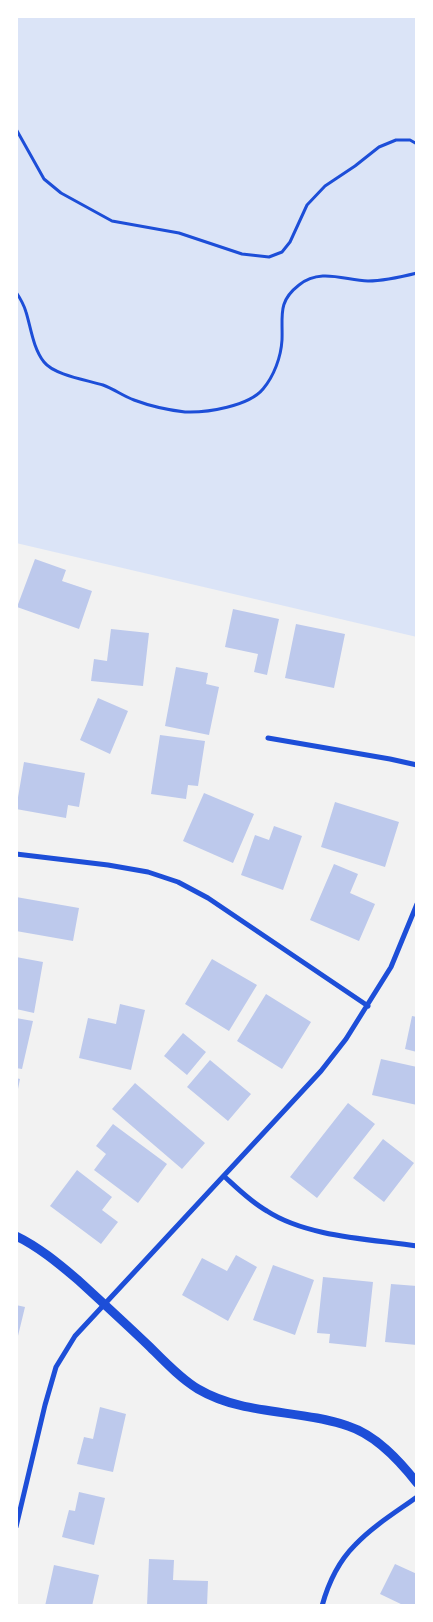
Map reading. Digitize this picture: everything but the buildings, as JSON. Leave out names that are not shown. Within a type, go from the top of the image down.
[{"type":"street","points":[[268,738],[417,765]]},
{"type":"street","points":[[16,854],[108,865],[148,872],[178,882],[208,898],[368,1006]]},
{"type":"street","points":[[16,1528],[45,1405],[56,1367],[76,1336],[225,1177],[321,1071],[346,1040],[391,967],[417,904]]},
{"type":"street","points":[[225,1177],[244,1196],[267,1212],[286,1221],[320,1233],[417,1246]]},
{"type":"street","points":[[16,1236],[27,1241],[57,1263],[106,1304],[165,1362],[197,1389],[229,1403],[263,1411],[317,1417],[349,1426],[374,1440],[401,1462],[417,1483]]},
{"type":"street","points":[[322,1606],[335,1572],[354,1546],[372,1530],[417,1497]]},
{"type":"path","points":[[16,129],[44,179],[61,192],[112,221],[179,233],[242,254],[269,257],[282,252],[290,242],[307,204],[325,186],[379,147],[396,140],[410,140],[417,144]]},
{"type":"path","points":[[16,292],[25,309],[35,345],[44,362],[53,369],[106,386],[143,403],[187,412],[224,408],[247,401],[262,391],[271,378],[278,359],[282,340],[280,319],[284,302],[300,284],[316,276],[337,276],[368,281],[395,279],[417,273]]},
{"type":"shaded area","points":[[16,16],[417,16],[417,637],[16,543]]}]
